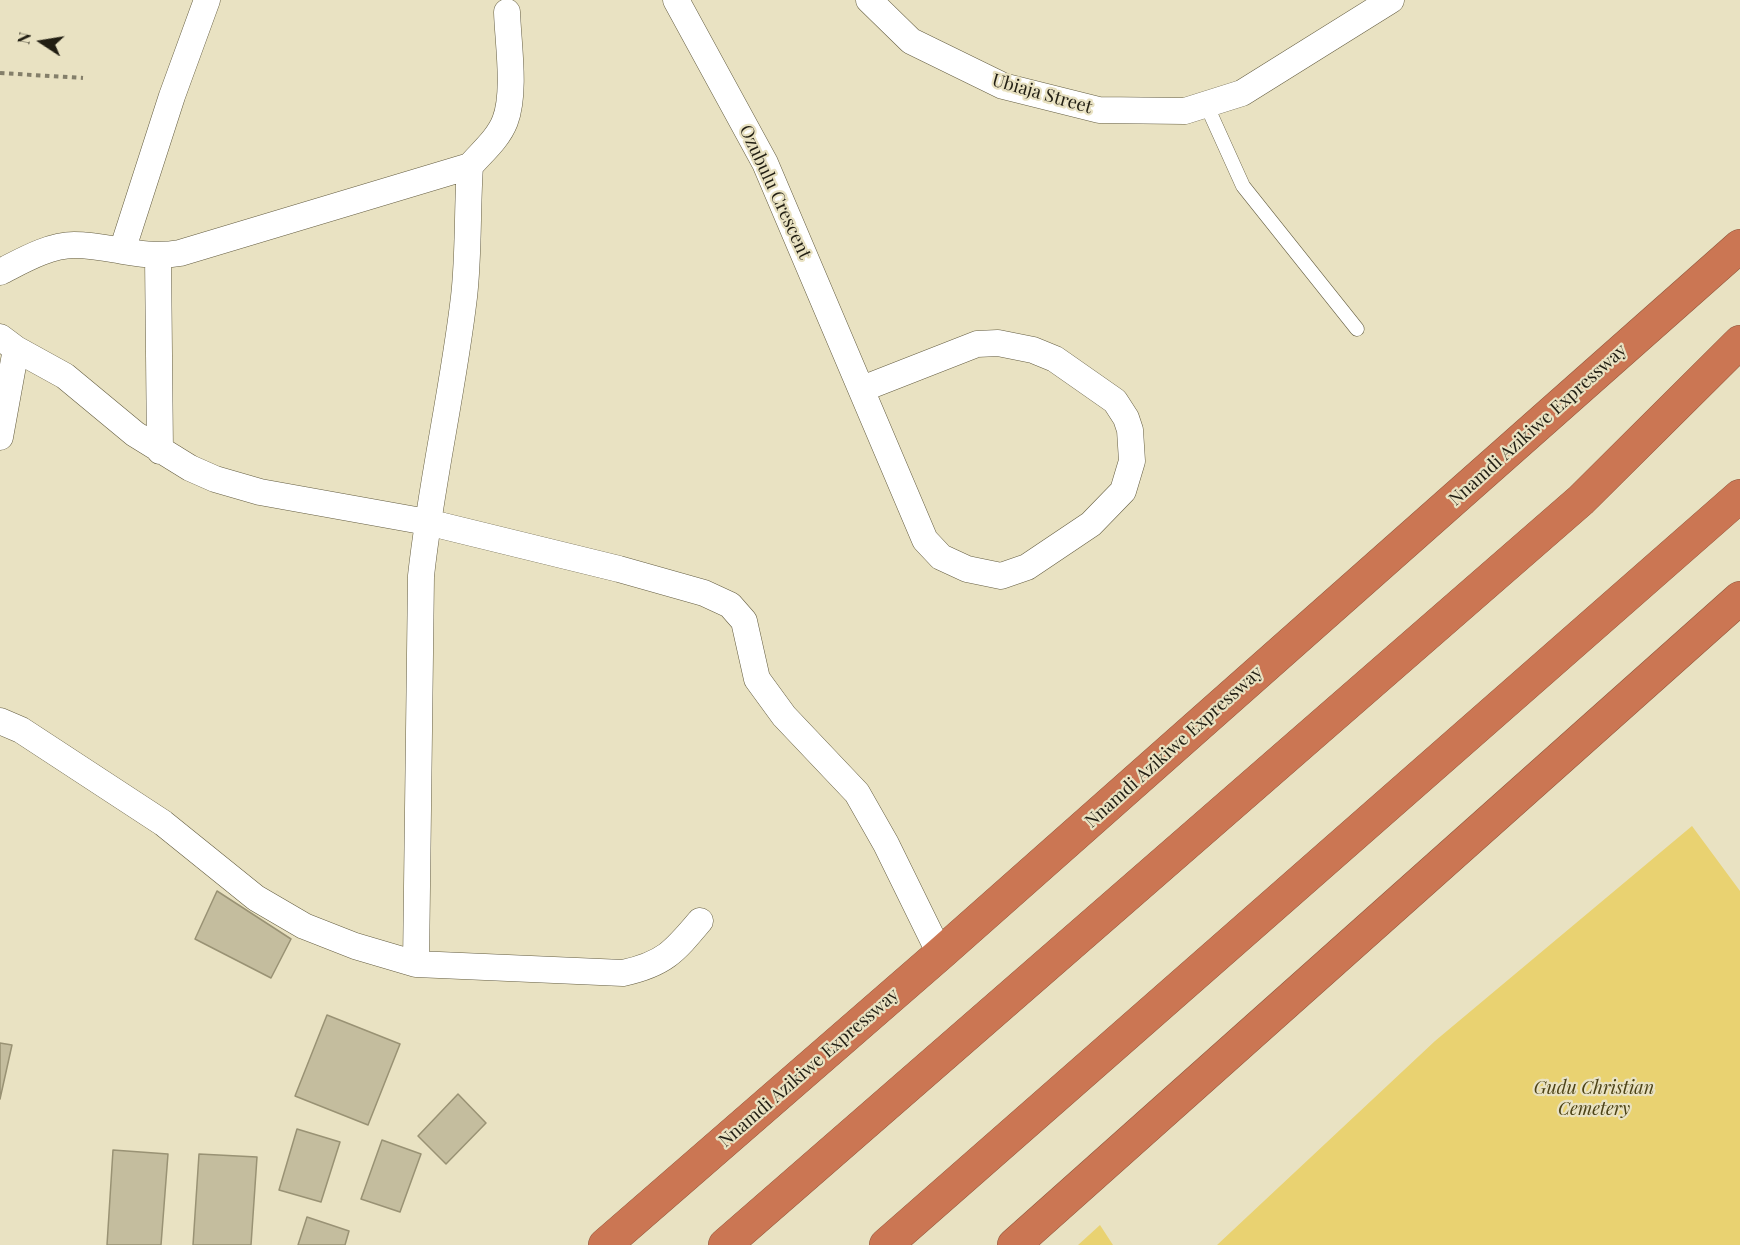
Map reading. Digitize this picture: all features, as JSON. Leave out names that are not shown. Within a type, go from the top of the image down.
[{"type":"highway","name":"Nnamdi Azikiwe Expressway","points":[[605,1245],[940,954],[1740,246]]},
{"type":"highway","points":[[725,1245],[1581,500],[1740,342]]},
{"type":"highway","points":[[886,1245],[1740,496]]},
{"type":"highway","points":[[1014,1245],[1740,598]]},
{"type":"street","points":[[122,251],[172,96],[207,0]]},
{"type":"street","name":"Ozubulu Crescent","points":[[676,0],[765,163],[925,540],[941,557],[968,569],[1000,576],[1027,567],[1090,524],[1123,491],[1132,461],[1130,430],[1126,418],[1115,401],[1055,359],[1033,350],[998,343],[977,344],[862,389]]},
{"type":"street","name":"Ubiaja Street","points":[[870,0],[911,41],[1004,86],[1099,110],[1185,111],[1242,93],[1391,0]]},
{"type":"street","points":[[0,272],[61,246],[75,245],[158,257],[470,165],[493,141],[505,121],[510,98],[507,12]]},
{"type":"street","points":[[416,964],[419,603],[427,522],[450,395],[464,297],[470,165]]},
{"type":"street","points":[[158,257],[160,451]]},
{"type":"street","points":[[0,437],[8,343],[64,376],[118,423],[160,451],[198,472],[260,492],[427,522],[619,569],[704,593],[730,605],[744,621],[758,679],[784,716],[857,793],[886,844],[940,954]]},
{"type":"street","points":[[0,721],[21,730],[163,823],[256,898],[304,926],[355,946],[416,964],[623,973],[651,967],[678,947],[700,921]]},
{"type":"lane","points":[[1206,104],[1244,186],[1357,329]]},
{"type":"path","points":[[0,73],[83,78]]},
{"type":"green space","name":"Gudu Christian Cemetery","points":[[1692,826],[1740,891],[1740,1245],[1217,1245],[1435,1041]]},
{"type":"green space","points":[[1100,1225],[1113,1245],[1078,1245]]},
{"type":"building","points":[[217,891],[291,939],[271,978],[195,939]]},
{"type":"building","points":[[327,1015],[400,1044],[368,1125],[295,1096]]},
{"type":"building","points":[[0,1043],[12,1045],[0,1099]]},
{"type":"building","points":[[458,1094],[486,1123],[446,1164],[418,1136]]},
{"type":"building","points":[[297,1129],[340,1142],[321,1202],[279,1190]]},
{"type":"building","points":[[382,1140],[421,1154],[400,1212],[361,1199]]},
{"type":"building","points":[[113,1150],[168,1154],[161,1245],[107,1245]]},
{"type":"building","points":[[199,1154],[257,1157],[251,1245],[193,1245]]},
{"type":"building","points":[[307,1217],[349,1231],[345,1245],[298,1245]]}]
